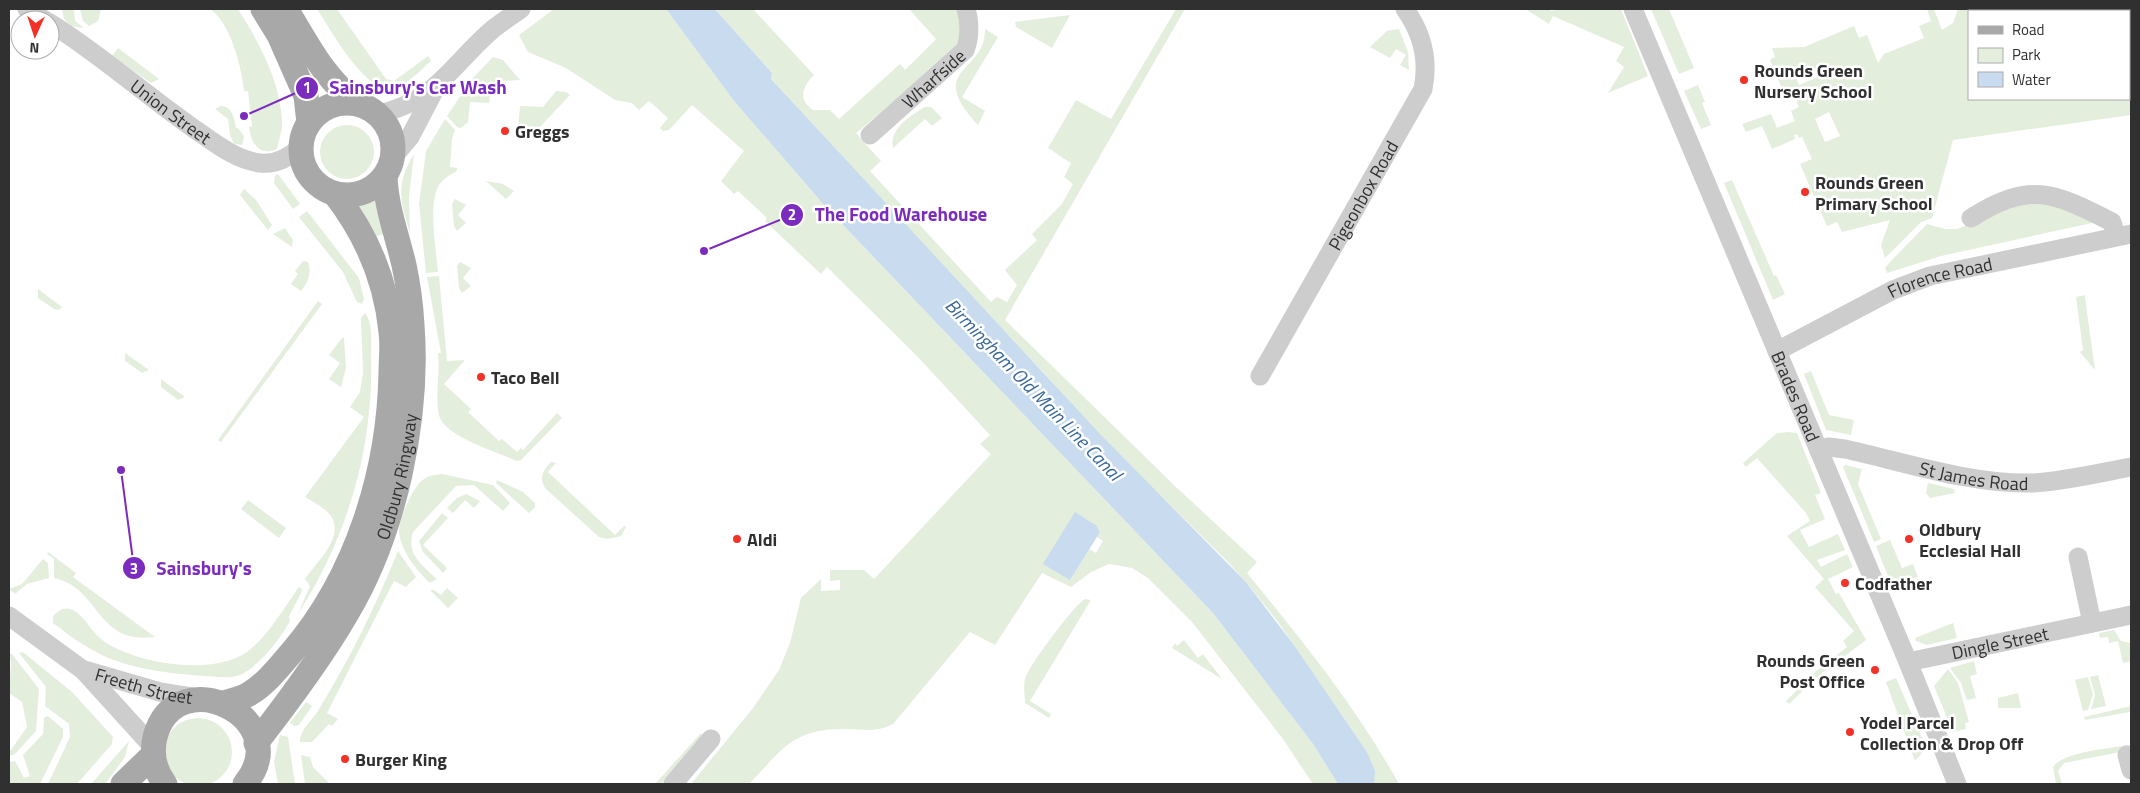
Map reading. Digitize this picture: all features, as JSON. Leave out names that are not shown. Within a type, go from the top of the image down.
[{"type":"main road","points":[[263,9],[279,35],[306,96],[309,123]]},
{"type":"main road","name":"Oldbury Ringway","points":[[245,784],[252,774],[256,750],[348,612],[373,560],[398,479],[411,395],[412,324],[404,266],[386,198],[391,132],[368,109],[339,90],[312,52],[286,9]]},
{"type":"main road","points":[[301,146],[303,134],[309,123],[328,106],[339,103],[368,109]]},
{"type":"main road","name":"Oldbury Ringway","points":[[123,784],[153,751],[162,721],[170,713],[185,703],[215,701],[247,695],[262,685],[299,644],[324,609],[348,565],[369,511],[384,444],[391,388],[392,333],[387,302],[370,248],[348,210],[335,194],[312,179],[305,169],[301,146]]},
{"type":"main road","points":[[335,194],[360,194],[377,184],[389,167]]},
{"type":"main road","points":[[215,701],[244,717],[251,728],[264,784]]},
{"type":"main road","points":[[153,751],[156,770],[165,784]]},
{"type":"street","points":[[368,109],[401,108],[437,86],[492,30],[521,9]]},
{"type":"street","name":"Wharfside","points":[[870,135],[965,50],[968,43],[969,24],[966,9]]},
{"type":"street","name":"Pigeonbox Road","points":[[1260,376],[1422,89],[1426,73],[1421,38],[1405,9]]},
{"type":"street","name":"Brades Road","points":[[1633,9],[1908,662],[1957,784]]},
{"type":"street","name":"Union Street","points":[[60,30],[92,51],[164,108],[230,153],[260,163],[271,163],[284,160],[301,146]]},
{"type":"street","points":[[389,167],[410,137],[437,86]]},
{"type":"street","name":"Florence Road","points":[[1971,218],[1989,206],[2009,199],[2028,195],[2048,195],[2070,200],[2112,222],[2124,235]]},
{"type":"street","name":"Florence Road","points":[[1777,351],[1892,290],[1930,276],[2124,235]]},
{"type":"street","name":"St James Road","points":[[1819,451],[1828,447],[1845,449],[1968,476],[2008,482],[2046,481],[2131,467]]},
{"type":"street","points":[[2078,557],[2092,623]]},
{"type":"street","name":"Dingle Street","points":[[1908,662],[2131,615]]},
{"type":"street","name":"Freeth Street","points":[[9,616],[83,670],[153,751]]},
{"type":"street","name":"Freeth Street","points":[[83,670],[160,692],[215,701]]},
{"type":"street","points":[[673,784],[711,738]]},
{"type":"green space","points":[[62,9],[74,9],[75,21],[84,28],[71,26],[64,19]]},
{"type":"green space","points":[[80,9],[101,9],[98,21],[89,26],[83,21]]},
{"type":"green space","points":[[210,9],[238,9],[267,61],[277,90],[282,119],[277,149],[271,151],[261,150],[254,143],[249,127],[252,126],[248,91],[244,91],[238,58],[223,24]]},
{"type":"green space","points":[[317,9],[337,9],[386,79],[394,81],[428,56],[431,61],[404,84],[394,88],[383,88],[372,82],[350,59]]},
{"type":"green space","points":[[554,9],[666,9],[734,101],[824,205],[1213,613],[1313,744],[1338,784],[1313,784],[1283,739],[1192,622],[1148,578],[1132,568],[1109,564],[1091,572],[1071,587],[1042,573],[995,645],[970,632],[893,724],[875,730],[826,730],[800,737],[780,752],[749,784],[691,784],[753,708],[779,670],[790,643],[801,598],[821,579],[821,591],[840,590],[840,580],[830,581],[830,570],[864,570],[874,579],[991,454],[980,444],[990,435],[917,356],[827,267],[821,274],[765,221],[767,218],[738,191],[734,194],[721,181],[744,151],[692,105],[669,130],[663,131],[660,128],[668,118],[649,101],[639,110],[632,103],[615,100],[566,68],[528,52],[519,35]],"holes":[[[1097,526],[1100,532],[1097,537],[1103,541],[1096,553],[1089,549],[1070,580]]]},
{"type":"green space","points":[[715,9],[753,9],[814,75],[803,92],[803,97],[808,106],[813,110],[830,110],[839,119],[900,64],[905,70],[936,39],[909,9],[957,9],[961,33],[952,55],[856,133],[881,161],[870,171],[991,302],[997,297],[1007,302],[1017,285],[1005,270],[1037,240],[1032,234],[1062,204],[1073,184],[1064,177],[1071,163],[1048,148],[1076,100],[1111,119],[1176,9],[1185,9],[1005,320],[1176,487],[1257,562],[1247,573],[1308,649],[1347,702],[1399,784],[1374,784],[1367,752],[1278,622],[1245,581],[1097,433],[1045,374],[950,274],[771,79],[772,73]]},
{"type":"green space","points":[[1525,9],[1549,9],[1551,11],[1561,9],[1621,9],[1648,76],[1608,93],[1624,67],[1616,61],[1624,47],[1553,16],[1549,24]]},
{"type":"green space","points":[[1651,9],[1669,9],[1694,68],[1679,74]]},
{"type":"green space","points":[[1927,9],[1934,9],[1942,30],[1953,23],[1958,9],[2131,9],[2131,115],[1953,140],[1932,218],[1921,222],[1885,258],[1881,245],[1890,220],[1842,232],[1837,222],[1827,226],[1800,164],[1812,159],[1802,137],[1799,138],[1797,134],[1794,135],[1795,139],[1772,149],[1762,126],[1746,132],[1742,124],[1771,114],[1777,128],[1795,121],[1791,111],[1799,107],[1795,98],[1787,101],[1770,60],[1775,57],[1772,48],[1804,47],[1854,26],[1859,38],[1867,35],[1878,63],[1884,54],[1924,38],[1919,26],[1931,21]],"holes":[[[1812,68],[1818,77],[1799,85],[1795,75]],[[1829,112],[1840,136],[1825,142],[1815,119]]]},
{"type":"green space","points":[[1070,15],[1052,48],[1016,27],[1015,22]]},
{"type":"green space","points":[[985,29],[998,37],[962,97],[985,111],[978,125],[963,106],[956,92],[957,81],[962,72],[977,55],[983,44]]},
{"type":"green space","points":[[1399,29],[1408,52],[1409,70],[1400,65],[1406,55],[1396,49],[1390,58],[1370,47],[1387,31]]},
{"type":"green space","points":[[118,48],[159,79],[151,83],[112,56]]},
{"type":"green space","points":[[493,57],[503,60],[520,80],[502,81],[501,94],[490,94],[489,103],[470,102],[468,122],[461,128],[457,127],[447,116],[471,80]]},
{"type":"green space","points":[[1698,85],[1705,102],[1702,103],[1711,125],[1701,129],[1684,91]]},
{"type":"green space","points":[[556,91],[566,92],[570,95],[537,130],[518,129],[520,106],[543,107]]},
{"type":"green space","points":[[221,106],[228,108],[236,128],[244,136],[242,145],[234,144],[230,135],[228,119],[215,109]]},
{"type":"green space","points":[[925,107],[931,107],[942,118],[932,126],[925,119],[893,148],[894,135],[897,129],[907,119]]},
{"type":"green space","points":[[445,119],[455,130],[452,139],[450,167],[457,168],[457,171],[443,180],[437,189],[433,218],[438,272],[426,273],[419,204],[426,151]]},
{"type":"green space","points":[[347,125],[357,127],[366,133],[372,142],[374,152],[372,162],[366,171],[357,177],[347,179],[337,177],[328,171],[322,162],[320,152],[322,142],[328,133],[337,127]]},
{"type":"green space","points":[[414,154],[409,197],[410,233],[401,193],[404,175]]},
{"type":"green space","points":[[278,174],[300,204],[293,209],[274,183],[275,176]]},
{"type":"green space","points":[[1732,180],[1774,276],[1776,275],[1785,294],[1773,300],[1724,183]]},
{"type":"green space","points":[[486,181],[503,184],[514,191],[506,199]]},
{"type":"green space","points":[[244,189],[256,200],[272,225],[268,230],[240,195]]},
{"type":"green space","points":[[378,197],[386,233],[375,237],[358,204],[372,202]]},
{"type":"green space","points":[[455,199],[466,205],[458,215],[466,223],[457,231],[454,226],[452,204]]},
{"type":"green space","points":[[2034,199],[2090,217],[2092,223],[1941,256],[1887,273],[1885,268],[1927,224],[1945,229],[1957,229]]},
{"type":"green space","points":[[307,211],[359,278],[364,299],[362,304],[357,302],[343,272],[299,217]]},
{"type":"green space","points":[[285,228],[293,240],[292,247],[273,234]]},
{"type":"green space","points":[[303,261],[308,262],[309,274],[301,291],[291,284],[298,274],[295,271]]},
{"type":"green space","points":[[460,262],[471,268],[463,278],[471,286],[462,293],[459,288],[457,266]]},
{"type":"green space","points":[[439,276],[447,361],[465,360],[444,384],[471,409],[468,412],[499,441],[502,439],[517,452],[521,448],[523,450],[557,413],[562,418],[521,460],[517,461],[460,436],[443,423],[439,415],[437,400],[438,353],[441,353],[427,277]]},
{"type":"green space","points":[[38,289],[62,307],[59,310],[54,309],[38,298]]},
{"type":"green space","points":[[2085,295],[2095,370],[2080,352],[2083,350],[2076,297]]},
{"type":"green space","points":[[318,301],[322,304],[221,442],[218,440]]},
{"type":"green space","points":[[365,313],[368,317],[371,333],[371,389],[362,457],[344,522],[331,554],[298,614],[310,586],[305,579],[322,558],[332,541],[334,532],[331,516],[305,497],[364,417],[350,407],[360,392],[363,372],[361,318]]},
{"type":"green space","points":[[344,338],[346,368],[341,387],[329,379],[340,363],[329,355]]},
{"type":"green space","points":[[125,353],[149,370],[142,373],[125,361]]},
{"type":"green space","points":[[1811,371],[1829,415],[1854,420],[1851,435],[1826,430],[1804,374]]},
{"type":"green space","points":[[161,379],[185,397],[178,400],[161,387]]},
{"type":"green space","points":[[1777,433],[1797,433],[1821,493],[1815,495],[1825,519],[1800,530],[1809,547],[1838,534],[1845,550],[1817,560],[1821,567],[1847,554],[1853,567],[1828,579],[1836,594],[1839,593],[1866,640],[1817,677],[1789,704],[1786,701],[1815,672],[1847,647],[1843,641],[1854,631],[1815,587],[1824,579],[1787,536],[1810,521],[1806,513],[1757,458],[1746,467],[1743,463]]},
{"type":"green space","points":[[551,462],[556,463],[548,472],[615,535],[624,526],[626,527],[621,536],[607,539],[599,537],[546,489],[542,482],[542,475]]},
{"type":"green space","points":[[1845,465],[1862,469],[1858,484],[1881,539],[1874,542],[1843,467]]},
{"type":"green space","points":[[442,474],[493,485],[510,503],[503,511],[474,485],[456,486],[413,532],[411,540],[414,553],[421,564],[437,579],[430,583],[414,566],[405,552],[399,530],[404,510],[420,482],[433,475]]},
{"type":"green space","points":[[497,480],[523,492],[535,503],[535,507],[529,513],[496,483]]},
{"type":"green space","points":[[1928,483],[1954,489],[1955,493],[1930,498],[1926,493]]},
{"type":"green space","points":[[466,494],[480,501],[474,508],[465,500],[453,513],[447,508],[457,498]]},
{"type":"green space","points":[[248,500],[286,528],[279,538],[241,509]]},
{"type":"green space","points":[[442,513],[448,518],[423,545],[447,568],[443,573],[423,552],[419,541]]},
{"type":"green space","points":[[1890,540],[1902,568],[1913,564],[1918,577],[1891,584],[1876,546]]},
{"type":"green space","points":[[398,551],[416,577],[406,587],[394,581],[327,713],[338,719],[332,726],[329,724],[312,742],[300,742],[304,729],[319,709],[352,651],[372,612]]},
{"type":"green space","points":[[48,552],[76,573],[73,577],[155,637],[135,637],[121,633],[109,624],[81,593],[69,584],[54,578],[54,559],[47,554]]},
{"type":"green space","points":[[43,559],[48,563],[49,578],[27,584],[15,594],[9,589],[22,584]]},
{"type":"green space","points":[[299,587],[302,589],[301,593],[289,616],[290,621],[281,635],[263,658],[249,670],[233,677],[173,673],[127,664],[98,653],[53,623],[53,616],[57,612],[62,609],[70,609],[82,617],[100,639],[119,650],[155,661],[196,665],[215,664],[247,652],[255,645],[269,630]]},
{"type":"green space","points":[[447,588],[458,598],[448,608],[430,590],[434,590],[441,595]]},
{"type":"green space","points":[[1085,599],[1091,600],[1030,701],[1051,714],[1049,718],[1025,703],[1025,679],[1034,662],[1052,637],[1071,612]]},
{"type":"green space","points":[[1953,623],[1957,638],[1927,645],[1916,641],[1915,638]]},
{"type":"green space","points":[[2114,630],[2121,641],[2130,643],[2131,661],[2123,663],[2118,641],[2109,643],[2108,637],[2100,638],[2099,633]]},
{"type":"green space","points":[[1184,640],[1198,658],[1203,654],[1222,679],[1172,648],[1175,643],[1177,646]]},
{"type":"green space","points":[[23,652],[72,692],[113,737],[112,744],[77,784],[48,784],[70,737],[69,724],[45,706],[46,687],[19,653]]},
{"type":"green space","points":[[9,654],[12,654],[39,689],[36,731],[15,754],[9,756],[9,750],[11,750],[27,727],[22,702],[9,693],[11,663]]},
{"type":"green space","points":[[1974,661],[1977,674],[1970,676],[1976,698],[1967,700],[1961,683],[1950,668]]},
{"type":"green space","points":[[1948,669],[1958,683],[1969,722],[1965,723],[1966,729],[1953,732],[1934,686]]},
{"type":"green space","points":[[2098,675],[2106,706],[2091,709],[2095,695],[2090,677]]},
{"type":"green space","points":[[2088,677],[2093,694],[2088,710],[2083,711],[2075,680]]},
{"type":"green space","points":[[1896,678],[1923,740],[1922,753],[1915,761],[1886,682]]},
{"type":"green space","points":[[2018,693],[2021,708],[1998,708],[1998,698]]},
{"type":"green space","points":[[306,702],[312,706],[299,725],[294,726],[290,723]]},
{"type":"green space","points":[[2131,706],[2131,715],[2130,712],[2085,720],[2084,717]]},
{"type":"green space","points":[[48,716],[63,729],[63,737],[40,784],[9,784],[9,762],[15,761],[24,778],[30,776],[23,755],[43,734],[44,718]]},
{"type":"green space","points":[[191,718],[205,718],[217,723],[227,733],[232,745],[232,759],[227,771],[217,781],[205,786],[191,786],[179,781],[169,771],[164,759],[164,745],[169,733],[179,723]]},
{"type":"green space","points":[[701,733],[703,737],[661,784],[655,784]]},
{"type":"green space","points":[[280,735],[288,737],[295,784],[278,784],[274,762]]},
{"type":"green space","points":[[129,741],[125,757],[105,784],[91,784]]},
{"type":"green space","points":[[2128,745],[2131,750],[2064,763],[2058,771],[2062,784],[2056,784],[2053,767],[2067,757]]},
{"type":"green space","points":[[301,755],[310,757],[313,767],[330,784],[305,784]]},
{"type":"water","name":"Birmingham Old Main Line Canal","points":[[666,9],[715,9],[772,73],[771,79],[1100,434],[1245,581],[1294,645],[1367,752],[1375,771],[1374,784],[1338,784],[1313,744],[1213,613],[824,205],[734,101]]},
{"type":"water","points":[[1075,512],[1097,526],[1100,532],[1070,580],[1043,564]]},
{"type":"place","name":"Rounds Green Nursery School","points":[[1744,80]]},
{"type":"place","name":"Sainsbury's Car Wash","points":[[244,116]]},
{"type":"place","name":"Greggs","points":[[505,131]]},
{"type":"place","name":"Rounds Green Primary School","points":[[1805,192]]},
{"type":"place","name":"The Food Warehouse","points":[[704,251]]},
{"type":"place","name":"Taco Bell","points":[[481,377]]},
{"type":"place","name":"Sainsbury's","points":[[121,470]]},
{"type":"place","name":"Aldi","points":[[737,539]]},
{"type":"place","name":"Oldbury Ecclesial Hall","points":[[1909,539]]},
{"type":"place","name":"Codfather","points":[[1845,583]]},
{"type":"place","name":"Rounds Green Post Office","points":[[1875,670]]},
{"type":"place","name":"Yodel Parcel Collection & Drop Off","points":[[1850,732]]},
{"type":"place","name":"Burger King","points":[[345,759]]}]
